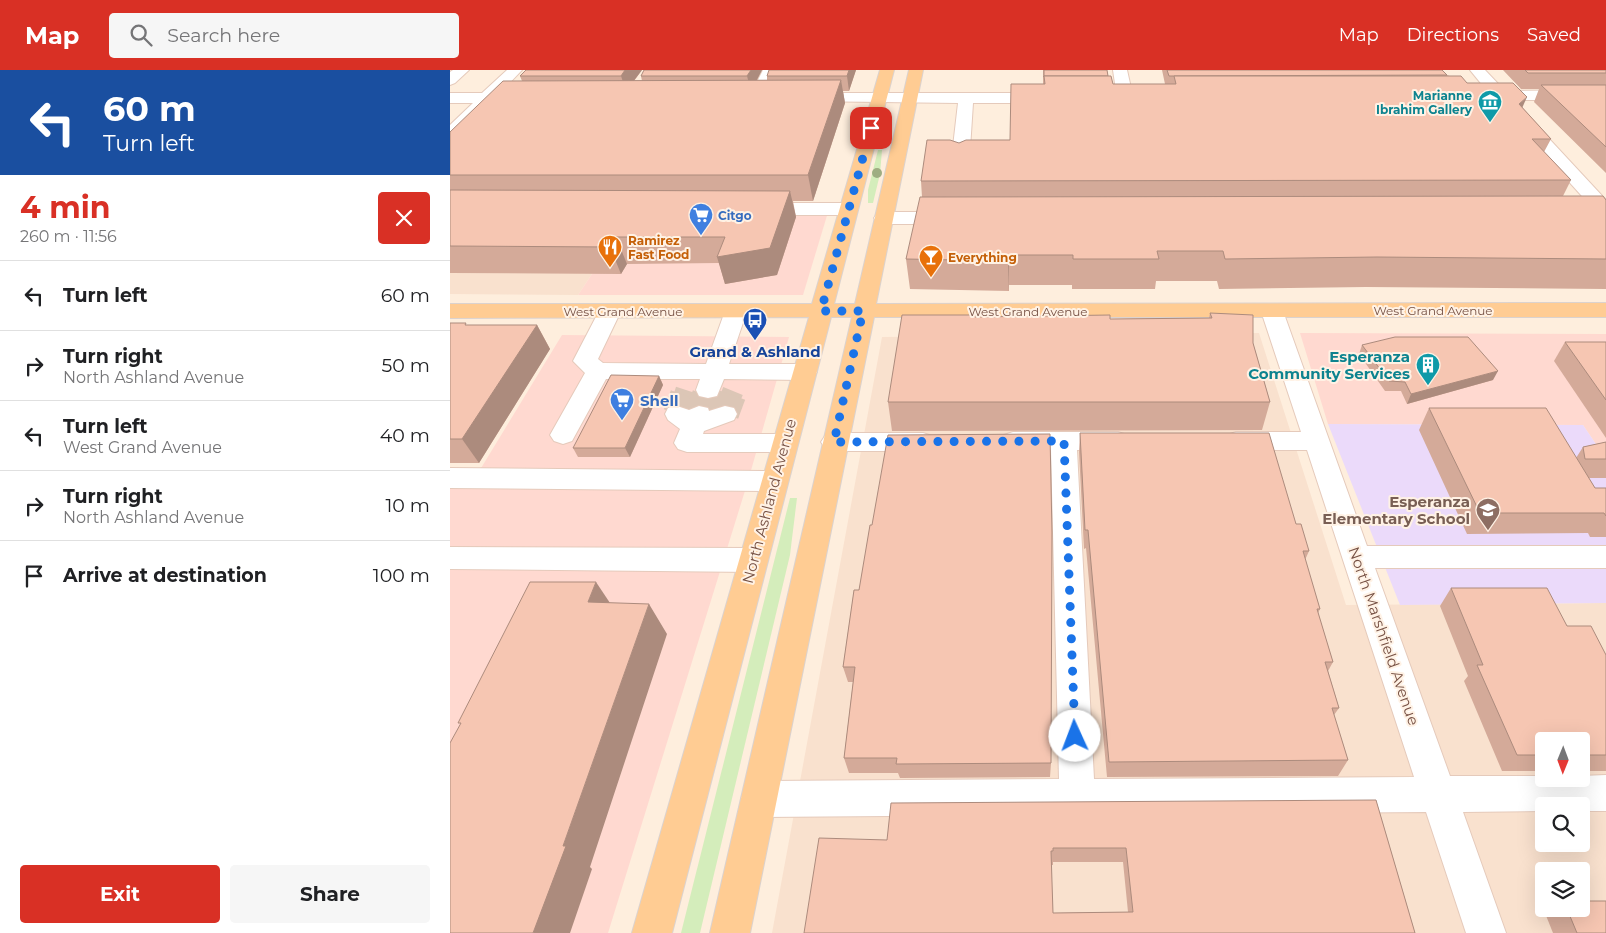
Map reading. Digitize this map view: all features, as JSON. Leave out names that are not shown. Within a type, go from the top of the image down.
[{"type":"main road","name":"North Ashland Avenue","points":[[652,933],[887,70]]},
{"type":"main road","points":[[730,933],[834,442],[916,70]]},
{"type":"main road","name":"West Grand Avenue","points":[[450,311],[1606,310]]},
{"type":"street","points":[[450,80],[462,70]]},
{"type":"street","points":[[450,134],[515,70]]},
{"type":"street","points":[[757,98],[770,70]]},
{"type":"street","points":[[1120,70],[1126,97]]},
{"type":"street","points":[[1477,70],[1576,177],[1601,215]]},
{"type":"street","points":[[1478,96],[1606,95]]},
{"type":"street","points":[[1106,97],[1145,97]]},
{"type":"street","points":[[450,98],[534,98]]},
{"type":"street","points":[[738,98],[776,98]]},
{"type":"street","points":[[795,98],[1066,98]]},
{"type":"street","points":[[960,164],[966,98]]},
{"type":"street","points":[[1576,177],[1596,177]]},
{"type":"street","points":[[735,209],[849,209]]},
{"type":"street","points":[[884,218],[968,218]]},
{"type":"street","name":"North Marshfield Avenue","points":[[1272,310],[1486,933]]},
{"type":"street","points":[[610,311],[585,361],[598,371],[705,383],[733,391]]},
{"type":"street","points":[[705,383],[736,311]]},
{"type":"street","points":[[563,435],[598,371]]},
{"type":"street","points":[[705,383],[805,372]]},
{"type":"street","points":[[725,414],[690,418],[687,442],[785,443]]},
{"type":"street","points":[[1064,441],[1077,795]]},
{"type":"street","points":[[988,442],[1144,441]]},
{"type":"street","points":[[1213,441],[1317,441]]},
{"type":"street","points":[[834,442],[949,442]]},
{"type":"street","points":[[450,478],[775,481]]},
{"type":"street","points":[[1356,557],[1606,557]]},
{"type":"street","points":[[450,558],[753,560]]},
{"type":"street","points":[[759,799],[1606,792]]},
{"type":"shaded area","points":[[450,208],[635,209],[578,295],[450,294]]},
{"type":"shaded area","points":[[635,209],[829,209],[803,295],[578,295]]},
{"type":"shaded area","points":[[1259,333],[1346,605],[1606,603],[1606,933],[772,933],[882,337]]},
{"type":"shaded area","points":[[1300,333],[1606,334],[1606,459],[1583,425],[1328,424]]},
{"type":"shaded area","points":[[562,335],[789,337],[748,481],[608,933],[450,933],[450,485],[475,478]]},
{"type":"shaded area","name":"Esperanza Elementary School","points":[[1328,424],[1583,425],[1606,459],[1606,603],[1400,605]]},
{"type":"green space","points":[[878,150],[882,150],[880,174],[873,203],[868,203],[868,190]]},
{"type":"green space","points":[[790,498],[797,498],[790,555],[700,933],[681,933]]},
{"type":"building","points":[[526,70],[625,70],[621,76],[520,76]]},
{"type":"building","points":[[644,70],[751,70],[747,76],[641,76]]},
{"type":"building","points":[[769,70],[849,70],[847,76],[767,76]]},
{"type":"building","points":[[1044,70],[1107,70],[1108,76],[1044,76]]},
{"type":"building","points":[[1167,70],[1442,70],[1447,75],[1169,76]]},
{"type":"building","points":[[1525,70],[1606,70],[1606,73],[1528,73]]},
{"type":"building","points":[[1044,76],[1111,76],[1113,84],[1176,84],[1174,76],[1461,76],[1467,83],[1513,83],[1527,97],[1519,104],[1551,139],[1532,139],[1571,180],[921,181],[927,140],[950,140],[959,143],[966,140],[1010,140],[1011,84],[1045,84]]},
{"type":"building","points":[[841,80],[808,175],[450,175],[450,132],[503,81]]},
{"type":"building","points":[[1541,85],[1606,85],[1606,147]]},
{"type":"building","points":[[450,190],[790,191],[770,248],[717,257],[725,237],[616,237],[610,247],[450,246]]},
{"type":"building","points":[[1603,196],[1606,200],[1606,259],[1377,257],[1225,259],[1223,251],[1157,251],[1159,259],[1073,259],[1073,255],[1009,255],[1008,261],[906,259],[920,197]]},
{"type":"building","points":[[1210,313],[1253,315],[1253,343],[1270,402],[888,402],[902,315],[975,315],[975,317],[1110,315],[1110,319],[1212,318]]},
{"type":"building","points":[[450,323],[466,323],[465,325],[537,325],[462,439],[450,439]]},
{"type":"building","points":[[1395,337],[1468,337],[1498,371],[1411,394],[1405,382],[1389,381],[1362,345]]},
{"type":"building","points":[[1565,342],[1606,342],[1606,400]]},
{"type":"building","name":"Shell","points":[[611,375],[659,376],[625,448],[573,448]]},
{"type":"building","points":[[1429,408],[1546,408],[1595,488],[1606,488],[1606,516],[1604,513],[1480,513]]},
{"type":"building","points":[[1080,433],[1269,433],[1296,524],[1301,524],[1309,551],[1303,551],[1320,609],[1317,609],[1333,662],[1325,662],[1339,708],[1332,708],[1348,760],[1109,762],[1088,530],[1085,530]]},
{"type":"building","points":[[1050,434],[1052,533],[1051,763],[896,764],[897,758],[844,758],[855,667],[843,667],[854,590],[859,590],[888,435]]},
{"type":"building","points":[[1606,442],[1606,459],[1585,459],[1583,447]]},
{"type":"building","points":[[530,582],[596,582],[588,602],[649,604],[563,846],[566,846],[533,933],[450,933],[450,743],[461,723],[458,723]]},
{"type":"building","points":[[1451,588],[1547,588],[1567,626],[1591,626],[1606,655],[1606,755],[1590,755],[1590,732],[1535,732],[1535,755],[1517,755],[1477,665],[1483,665]]},
{"type":"building","points":[[1376,800],[1415,933],[804,933],[819,838],[887,840],[891,803]],"holes":[[[1053,848],[1126,848],[1133,912],[1053,913],[1051,851],[1053,851]]]},
{"type":"building","points":[[1590,901],[1606,901],[1606,933],[1577,933],[1570,917],[1590,917]]},
{"type":"tunnel","points":[[684,396],[686,390]]},
{"type":"tunnel","points":[[706,396],[708,390]]},
{"type":"tunnel","points":[[731,396],[733,391]]},
{"type":"tunnel","points":[[677,414],[684,395]]},
{"type":"tunnel","points":[[699,414],[706,395]]},
{"type":"tunnel","points":[[725,414],[732,395]]},
{"type":"place","name":"Marianne Ibrahim Gallery","points":[[1490,123]]},
{"type":"place","name":"Citgo","points":[[701,236]]},
{"type":"place","name":"Ramirez Fast Food","points":[[610,268]]},
{"type":"place","name":"Everything","points":[[931,278]]},
{"type":"place","name":"Grand & Ashland","points":[[755,341]]},
{"type":"place","name":"Esperanza Community Services","points":[[1428,386]]},
{"type":"place","name":"Shell","points":[[622,421]]},
{"type":"place","name":"Esperanza Elementary School","points":[[1488,531]]},
{"type":"route","points":[[871,128],[821,311],[863,311],[834,442],[1064,441],[1075,736]]}]
